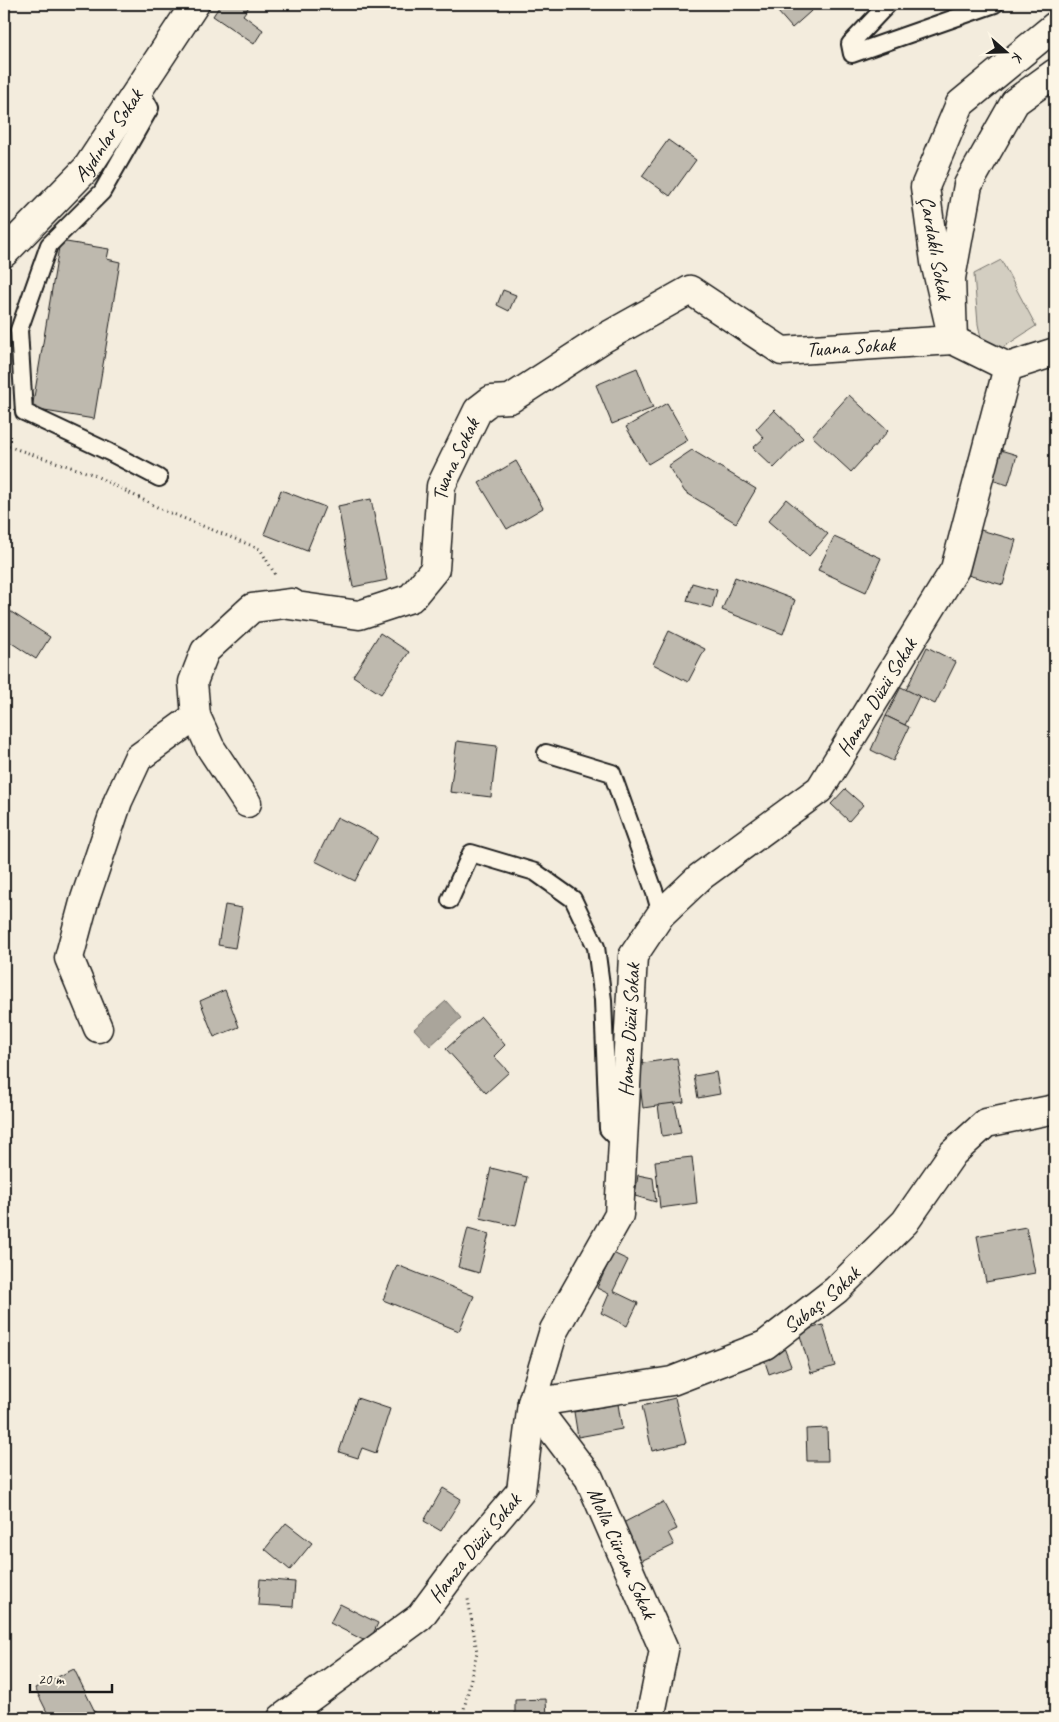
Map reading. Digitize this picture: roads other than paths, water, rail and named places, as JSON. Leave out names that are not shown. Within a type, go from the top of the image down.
[{"type":"street","name":"Aydınlar Sokak","points":[[4,253],[88,168],[195,4]]},
{"type":"street","name":"Çardaklı Sokak","points":[[953,340],[935,262],[925,187],[960,104],[1055,26]]},
{"type":"street","points":[[1055,73],[1015,102],[968,185],[951,278],[953,340],[1008,367],[1055,352]]},
{"type":"street","name":"Tuana Sokak","points":[[247,803],[210,747],[196,716],[193,682],[205,651],[252,608],[292,603],[289,605],[359,615],[412,598],[435,570],[442,486],[478,410],[491,400],[510,399],[604,338],[690,290],[782,351],[953,340]]},
{"type":"street","name":"Hamza Düzü Sokak","points":[[282,1718],[420,1617],[461,1562],[521,1491],[532,1403],[554,1330],[618,1215],[633,956],[661,914],[700,877],[820,789],[955,569],[1008,367]]},
{"type":"street","points":[[98,1028],[69,958],[84,902],[118,801],[138,758],[196,716]]},
{"type":"street","name":"Subaşı Sokak","points":[[532,1403],[672,1381],[765,1345],[836,1290],[905,1222],[953,1153],[986,1123],[1055,1109]]},
{"type":"street","name":"Molla Cürcan Sokak","points":[[532,1403],[589,1478],[664,1650],[650,1718]]},
{"type":"lane","points":[[888,4],[850,44],[852,54],[995,4]]},
{"type":"lane","points":[[139,88],[150,108],[102,192],[50,245],[19,330],[24,412],[159,478]]},
{"type":"lane","points":[[546,753],[612,773],[656,894],[661,914]]},
{"type":"lane","points":[[450,900],[471,853],[535,872],[573,899],[596,947],[603,1000],[608,1129],[622,1143]]}]
